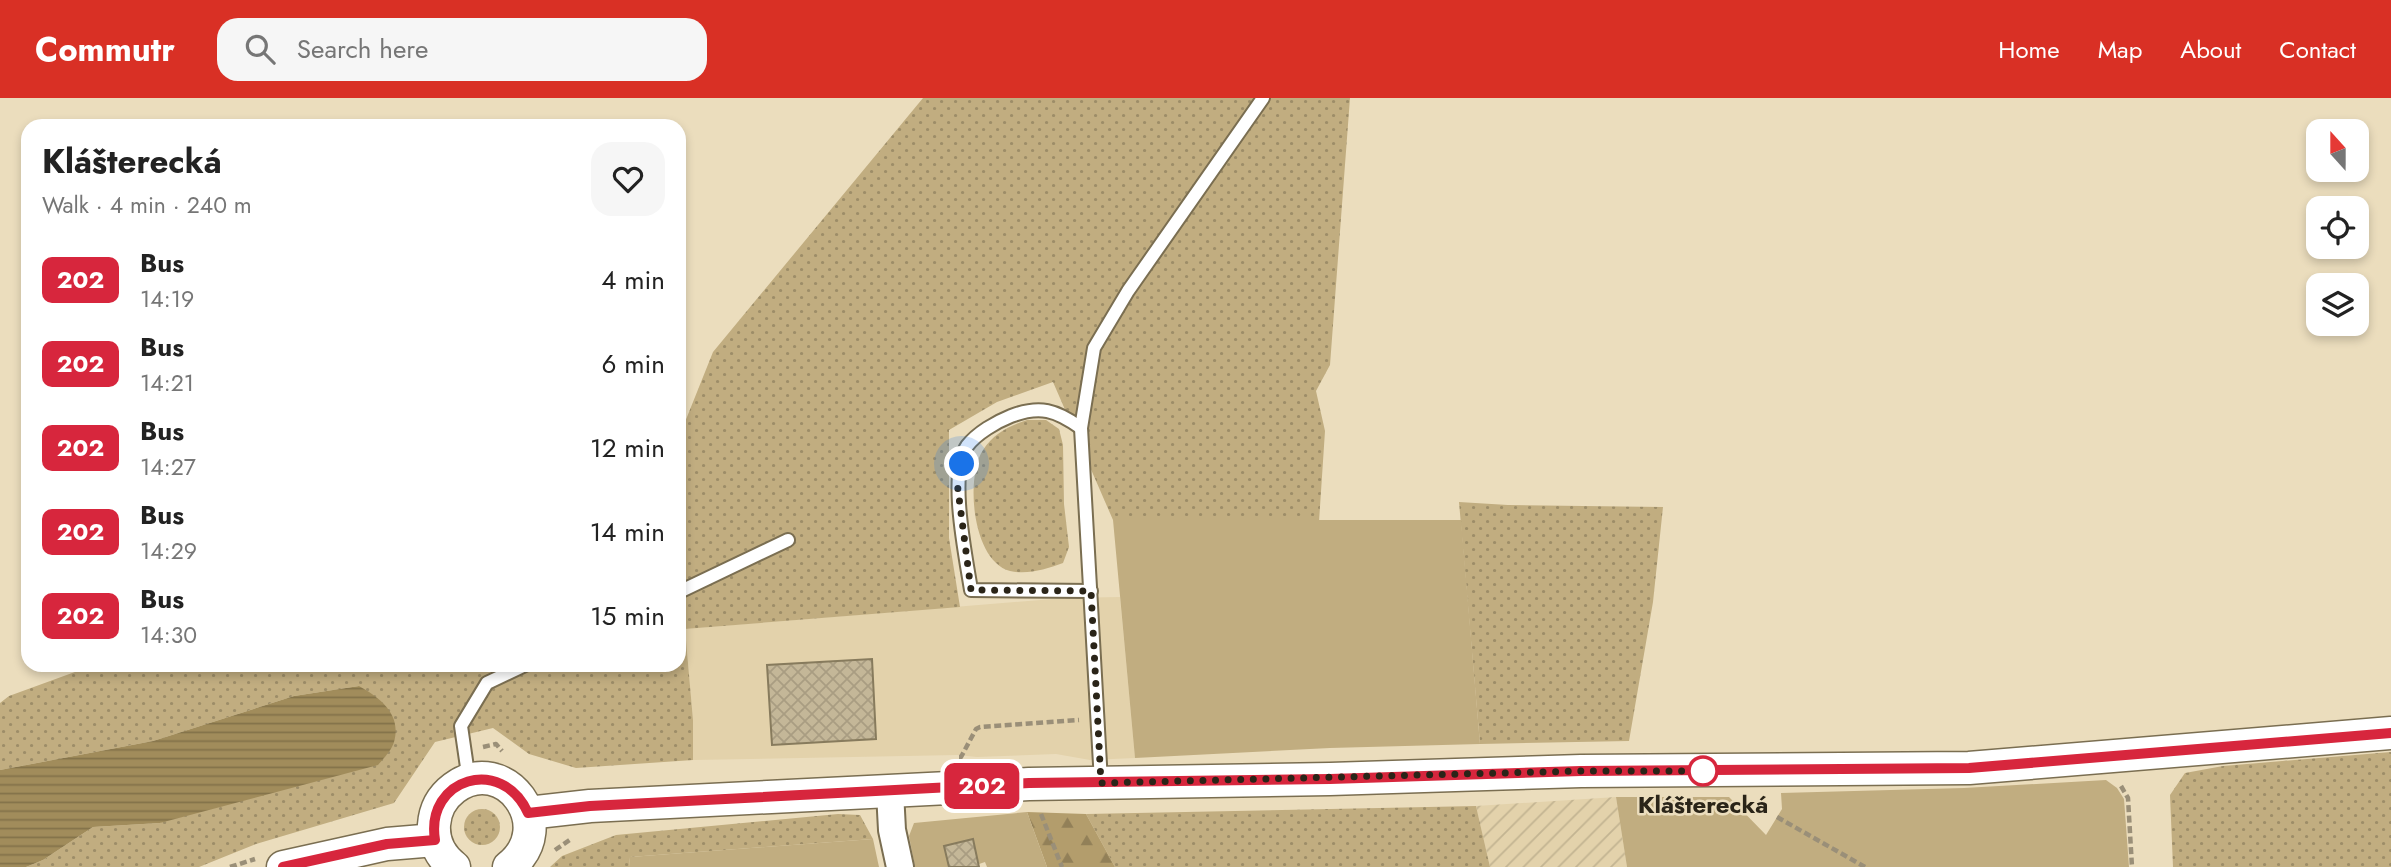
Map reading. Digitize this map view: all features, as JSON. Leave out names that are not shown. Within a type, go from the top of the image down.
[{"type":"street","points":[[528,813],[590,806],[1029,783],[1581,771],[1969,768],[2391,733]]},
{"type":"street","points":[[454,867],[444,857],[435,840],[434,819],[443,799],[458,785],[490,779],[509,787],[524,803],[528,813],[529,841],[519,858],[509,867]]},
{"type":"street","points":[[890,792],[892,830],[900,867]]},
{"type":"street","points":[[283,867],[387,844],[435,840]]},
{"type":"lane","points":[[1101,783],[1081,428],[1094,348],[1128,291],[1263,98]]},
{"type":"lane","points":[[1081,428],[1060,413],[1028,410],[996,422],[967,447],[957,482],[971,590],[1091,591]]},
{"type":"lane","points":[[686,589],[788,540]]},
{"type":"lane","points":[[469,781],[461,726],[487,683],[510,672]]},
{"type":"path","points":[[947,758],[961,757],[976,729],[980,727],[1096,719]]},
{"type":"path","points":[[1029,783],[1062,867]]},
{"type":"path","points":[[1777,817],[1865,867]]},
{"type":"path","points":[[550,853],[580,835]]},
{"type":"shaded area","points":[[923,98],[1350,98],[1330,365],[1316,391],[1325,431],[1319,522],[1113,520],[1053,382],[997,402],[949,430],[949,538],[960,607],[686,629],[686,420],[713,352]]},
{"type":"shaded area","points":[[1027,420],[1046,420],[1059,429],[1063,445],[1064,504],[1069,547],[1063,563],[1037,571],[1017,572],[997,564],[987,552],[976,517],[974,479],[977,463],[987,444],[1002,431]]},
{"type":"shaded area","points":[[1459,502],[1663,507],[1653,602],[1629,741],[1480,744]]},
{"type":"shaded area","points":[[1113,520],[1461,520],[1480,744],[1135,758]]},
{"type":"shaded area","points":[[1120,597],[1135,758],[1090,760],[1056,754],[693,760],[693,720],[686,629],[1065,598]]},
{"type":"shaded area","points":[[686,640],[693,720],[693,760],[576,768],[529,754],[493,728],[435,742],[394,803],[256,844],[199,867],[26,867],[43,860],[93,827],[160,823],[359,686],[294,696],[153,741],[0,770],[0,703],[9,696],[75,672],[686,672]]},
{"type":"shaded area","points":[[359,686],[387,708],[395,723],[393,745],[378,765],[160,823],[93,827],[43,860],[26,867],[0,867],[0,770],[153,741],[294,696]]},
{"type":"shaded area","points":[[2391,752],[2391,867],[2173,867],[2170,795],[2185,773],[2223,766]]},
{"type":"shaded area","points":[[2106,780],[2117,788],[2124,799],[2129,867],[1627,867],[1616,797],[1729,797],[1766,835],[1782,809],[1781,793],[1964,788]]},
{"type":"shaded area","points":[[1616,797],[1627,867],[1490,867],[1476,806]]},
{"type":"shaded area","points":[[1476,806],[1490,867],[1115,867],[1086,814]]},
{"type":"shaded area","points":[[482,809],[495,814],[500,827],[495,840],[482,845],[469,840],[464,827],[469,814]]},
{"type":"shaded area","points":[[1027,812],[1047,867],[987,867],[985,862],[979,864],[972,839],[944,847],[949,867],[915,867],[909,836],[914,823]]},
{"type":"shaded area","points":[[838,814],[860,815],[873,839],[630,857],[629,867],[550,867],[562,856],[616,835]]},
{"type":"shaded area","points":[[873,839],[879,867],[629,867],[630,857]]},
{"type":"green space","points":[[1027,812],[1086,814],[1115,867],[1047,867]]},
{"type":"building","points":[[872,659],[876,739],[772,745],[767,665]]},
{"type":"building","points":[[973,839],[979,867],[949,867],[944,846]]},
{"type":"bus line","name":"202","points":[[283,867],[387,844],[435,840],[434,819],[443,799],[458,785],[479,779],[490,779],[509,787],[524,803],[528,813],[590,806],[1029,783],[1330,779],[1581,771],[1969,768],[2391,733]]},
{"type":"place","name":"Klášterecká","points":[[1703,771]]},
{"type":"route","points":[[962,464],[957,482],[971,590],[1091,591],[1101,783],[1581,771],[1703,771]]}]
